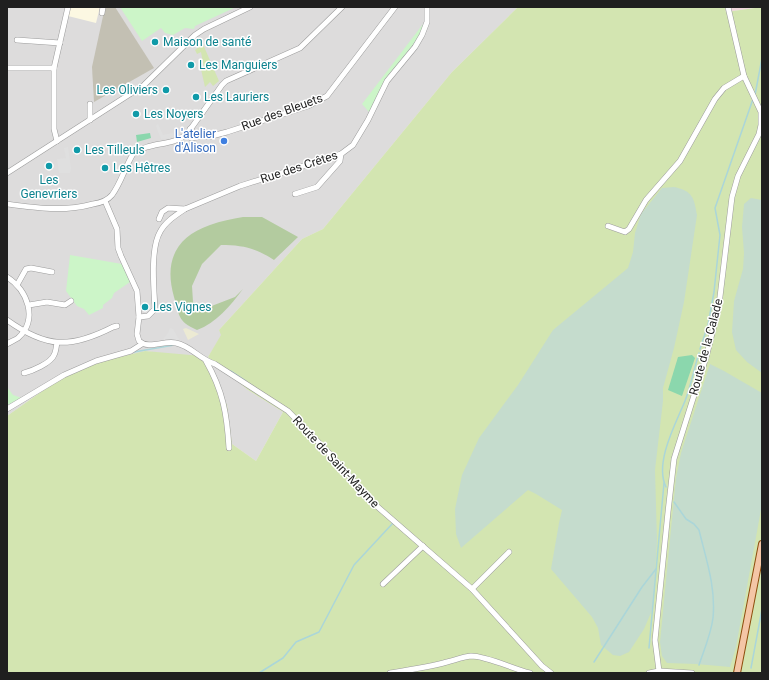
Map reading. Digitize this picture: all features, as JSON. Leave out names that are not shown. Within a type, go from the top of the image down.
[{"type":"main road","points":[[737,673],[762,544]]},
{"type":"street","points":[[57,141],[54,129],[54,68],[68,7]]},
{"type":"street","points":[[7,173],[144,84],[204,29],[250,7]]},
{"type":"street","points":[[7,204],[52,209],[67,209],[105,201],[112,196],[133,154],[149,146],[180,139],[188,131],[226,81],[300,48],[342,7]]},
{"type":"street","name":"Rue des Bleuets","points":[[188,131],[191,138],[208,137],[308,106],[328,96],[395,7]]},
{"type":"street","name":"Rue des Crêtes","points":[[139,317],[148,316],[154,309],[154,254],[160,230],[185,209],[240,186],[341,154],[352,145],[368,120],[387,81],[415,47],[422,35],[428,22],[427,7]]},
{"type":"street","name":"Route de la Calade","points":[[659,671],[655,640],[674,459],[707,354],[718,312],[732,197],[738,176],[759,134],[761,125],[761,112],[744,76],[728,7]]},
{"type":"street","points":[[17,40],[60,43]]},
{"type":"street","points":[[7,68],[54,68]]},
{"type":"street","points":[[608,226],[623,232],[626,232],[629,229],[646,200],[680,161],[715,99],[724,88],[744,76]]},
{"type":"street","points":[[90,104],[90,120]]},
{"type":"street","points":[[294,194],[317,187],[340,161],[341,154]]},
{"type":"street","points":[[7,409],[64,375],[96,361],[131,351],[142,344],[139,341],[137,334],[139,317],[137,291],[118,248],[119,237],[117,229],[105,201]]},
{"type":"street","name":"Rue des Crêtes","points":[[159,219],[162,212],[168,208],[185,209]]},
{"type":"street","points":[[17,284],[26,269],[30,268],[52,272]]},
{"type":"street","points":[[7,277],[17,284],[23,292],[29,305],[29,314],[23,332],[7,344]]},
{"type":"street","points":[[29,305],[47,302],[65,305],[71,301]]},
{"type":"street","points":[[7,320],[23,332],[57,343],[72,342],[88,338],[117,326]]},
{"type":"street","name":"Route de Saint-Mayme","points":[[142,344],[147,346],[176,342],[188,347],[206,360],[215,364],[288,411],[332,456],[372,502],[472,589],[542,666],[551,673]]},
{"type":"street","points":[[24,373],[30,372],[54,357],[57,343]]},
{"type":"street","points":[[206,360],[216,379],[224,405],[229,448]]},
{"type":"street","points":[[383,584],[423,546]]},
{"type":"street","points":[[472,589],[509,552]]},
{"type":"street","points":[[390,673],[471,656],[480,657],[530,673]]},
{"type":"street","points":[[649,673],[659,671],[692,673]]},
{"type":"shaded area","points":[[7,7],[518,7],[452,72],[323,229],[302,239],[219,330],[222,335],[208,357],[248,390],[283,412],[256,461],[232,444],[227,405],[168,354],[145,351],[58,380],[7,416]]},
{"type":"shaded area","points":[[71,7],[100,7],[96,23],[68,16]]},
{"type":"shaded area","points":[[105,7],[115,7],[154,68],[94,102],[92,67]]},
{"type":"shaded area","points":[[725,7],[761,7],[726,12]]},
{"type":"shaded area","points":[[158,124],[163,135],[173,133],[174,138],[161,139],[156,126]]},
{"type":"shaded area","points":[[68,147],[71,168],[70,173],[59,173],[57,159],[66,158],[64,148]]},
{"type":"shaded area","points":[[170,328],[173,329],[180,341],[163,339]]},
{"type":"shaded area","points":[[186,328],[199,334],[188,340],[183,329]]},
{"type":"green space","points":[[120,7],[236,7],[195,26],[194,29],[185,28],[173,35],[165,33],[161,28],[142,41]]},
{"type":"green space","points":[[518,7],[725,7],[726,12],[762,7],[762,673],[7,673],[7,416],[58,380],[99,362],[145,351],[202,356],[227,405],[232,444],[256,461],[283,412],[248,390],[208,357],[221,335],[219,330],[302,239],[323,229],[452,72]]},
{"type":"green space","points":[[423,24],[421,34],[393,71],[369,112],[362,104]]},
{"type":"green space","points":[[202,42],[219,81],[213,86],[210,82],[205,87],[201,69],[204,68],[201,52],[197,54],[195,50],[200,46],[199,43]]},
{"type":"green space","points":[[150,133],[151,138],[137,142],[136,135]]},
{"type":"green space","points":[[674,187],[689,193],[692,196],[697,215],[684,302],[663,388],[663,401],[655,470],[657,540],[653,608],[644,629],[629,652],[620,656],[613,655],[601,645],[598,628],[592,617],[551,569],[562,510],[528,490],[461,548],[456,534],[455,509],[462,475],[479,438],[518,385],[553,330],[628,268],[633,252],[635,233],[641,214],[662,188]]},
{"type":"green space","points":[[751,198],[762,200],[762,373],[747,362],[736,350],[732,332],[734,301],[743,269],[744,253],[742,227],[744,204]]},
{"type":"green space","points":[[243,217],[262,217],[298,237],[274,260],[249,248],[221,245],[202,264],[192,286],[193,302],[209,307],[235,297],[243,289],[217,318],[211,323],[197,330],[183,321],[177,309],[170,273],[175,252],[188,236],[198,230],[218,222]]},
{"type":"green space","points":[[70,255],[122,264],[130,282],[114,293],[112,298],[103,305],[103,308],[89,315],[84,309],[77,306],[66,291]]},
{"type":"green space","points":[[692,355],[695,358],[682,396],[668,390],[678,357]]},
{"type":"green space","points":[[710,364],[762,393],[762,504],[736,647],[730,667],[667,663],[662,656],[660,642],[676,478],[681,453]]},
{"type":"green space","points":[[7,387],[13,395],[22,398],[7,405]]},
{"type":"waterway","points":[[755,95],[762,58]]},
{"type":"waterway","points":[[700,349],[708,325],[714,292],[720,235],[715,208],[753,99]]},
{"type":"waterway","points":[[134,352],[174,345]]},
{"type":"waterway","points":[[666,487],[663,477],[664,455],[687,395],[699,353]]},
{"type":"waterway","points":[[231,371],[246,381]]},
{"type":"waterway","points":[[649,648],[664,483]]},
{"type":"waterway","points":[[674,502],[686,519],[694,524],[699,530],[712,584],[714,607],[713,618],[709,636],[699,665]]},
{"type":"waterway","points":[[259,673],[283,658],[296,642],[319,632],[354,565],[393,523]]},
{"type":"waterway","points":[[594,662],[642,587],[656,569]]},
{"type":"waterway","points":[[751,668],[762,609]]},
{"type":"place","name":"Maison de santé","points":[[155,42]]},
{"type":"place","name":"Les Manguiers","points":[[191,65]]},
{"type":"place","name":"Les Oliviers","points":[[166,90]]},
{"type":"place","name":"Les Lauriers","points":[[196,97]]},
{"type":"place","name":"Les Noyers","points":[[136,114]]},
{"type":"place","name":"L'atelier d'Alison","points":[[224,141]]},
{"type":"place","name":"Les Tilleuls","points":[[77,150]]},
{"type":"place","name":"Les Genevriers","points":[[49,166]]},
{"type":"place","name":"Les Hêtres","points":[[105,168]]},
{"type":"place","name":"Les Vignes","points":[[145,307]]}]
